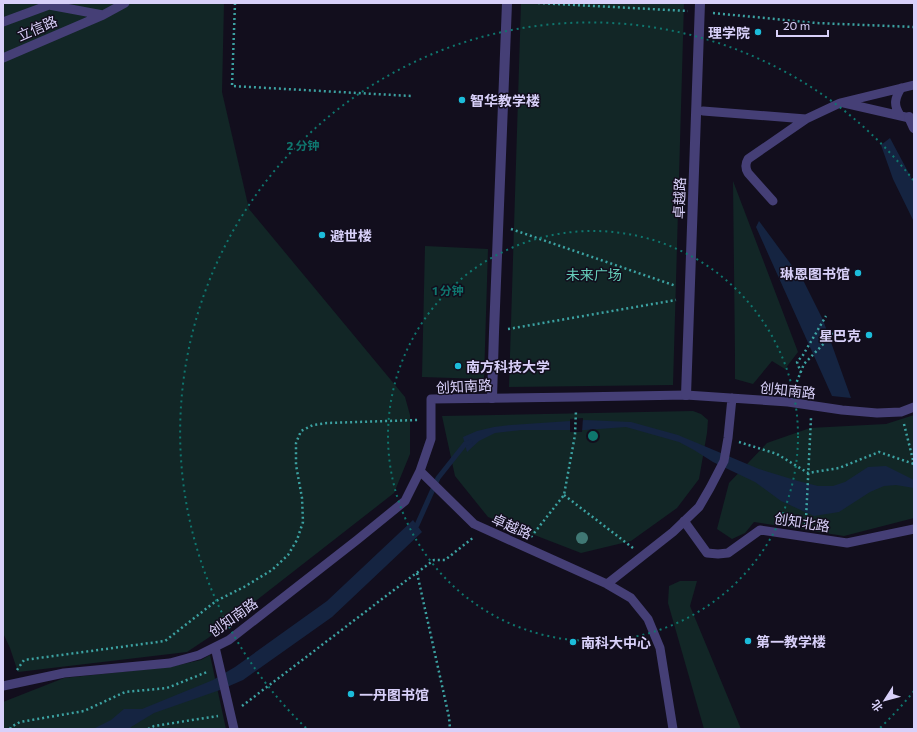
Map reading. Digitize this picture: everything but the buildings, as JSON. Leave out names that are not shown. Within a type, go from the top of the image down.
[{"type":"street","points":[[492,398],[507,3]]},
{"type":"street","name":"卓越路","points":[[686,395],[700,7]]},
{"type":"street","points":[[908,117],[914,128]]},
{"type":"lane","name":"立信路","points":[[3,58],[103,15],[125,3]]},
{"type":"lane","points":[[3,22],[49,5],[103,15]]},
{"type":"lane","points":[[773,201],[748,173],[746,161],[748,159],[806,119],[840,103],[914,85]]},
{"type":"lane","points":[[902,88],[895,99],[896,108],[908,117]]},
{"type":"lane","points":[[840,103],[908,117]]},
{"type":"lane","points":[[703,111],[806,119]]},
{"type":"lane","name":"创知南路","points":[[3,686],[64,673],[170,663],[199,655],[229,640],[357,540],[405,500],[420,471],[431,438],[431,398],[686,395],[788,402],[842,410],[877,413],[901,412],[914,408]]},
{"type":"lane","points":[[607,584],[673,532],[699,507],[724,461],[732,398]]},
{"type":"lane","name":"卓越路","points":[[420,471],[474,524],[607,584],[631,598],[648,619],[660,648],[673,729]]},
{"type":"lane","name":"创知北路","points":[[684,521],[707,553],[718,554],[728,553],[760,530],[847,543],[914,529]]},
{"type":"lane","points":[[215,647],[234,729]]},
{"type":"path","points":[[235,3],[232,86],[411,96]]},
{"type":"path","points":[[538,3],[700,7],[816,23],[914,27]]},
{"type":"path","points":[[498,225],[690,294]]},
{"type":"path","points":[[494,332],[690,294]]},
{"type":"path","points":[[800,373],[797,362],[803,355],[826,316]]},
{"type":"path","points":[[788,402],[804,364],[835,332]]},
{"type":"path","points":[[806,519],[812,406]]},
{"type":"path","points":[[901,412],[914,464]]},
{"type":"path","points":[[524,546],[564,495],[575,435],[576,417]]},
{"type":"path","points":[[3,686],[24,660],[165,641],[216,601],[244,587],[272,570],[288,555],[297,540],[303,522],[302,498],[296,465],[296,443],[301,431],[313,425],[327,423],[430,419]]},
{"type":"path","points":[[728,438],[777,454],[808,473],[839,468],[879,452],[914,464]]},
{"type":"path","points":[[564,495],[643,556]]},
{"type":"path","points":[[148,729],[154,726],[230,715],[434,560],[445,560],[468,541]]},
{"type":"path","points":[[417,573],[449,717],[450,729]]},
{"type":"path","points":[[10,729],[20,722],[84,710],[125,692],[167,688],[220,668]]},
{"type":"green space","points":[[3,3],[224,3],[222,92],[249,209],[405,397],[410,415],[410,454],[394,493],[208,638],[187,652],[18,672],[3,633]]},
{"type":"green space","name":"未来广场","points":[[521,3],[684,3],[673,385],[509,387]]},
{"type":"green space","points":[[733,181],[798,352],[785,369],[772,361],[753,384],[735,379]]},
{"type":"green space","points":[[425,246],[488,249],[484,379],[422,377]]},
{"type":"green space","points":[[693,411],[701,414],[708,420],[707,433],[699,479],[677,508],[631,541],[581,553],[488,517],[455,476],[442,416]]},
{"type":"green space","points":[[914,415],[914,518],[844,536],[754,522],[745,533],[732,539],[717,529],[729,483],[767,443],[810,428],[886,424]]},
{"type":"green space","points":[[680,581],[697,581],[690,606],[741,729],[704,729],[668,603],[669,586]]},
{"type":"green space","points":[[210,655],[226,729],[3,729],[3,702],[64,678],[169,667],[201,660]]},
{"type":"water","points":[[890,138],[914,183],[914,222],[893,179],[881,145]]},
{"type":"water","points":[[759,221],[804,282],[823,320],[851,398],[832,396],[756,227]]},
{"type":"water","points":[[585,420],[631,422],[678,435],[759,469],[818,486],[833,486],[845,482],[868,467],[886,466],[914,480],[914,488],[896,485],[884,486],[870,492],[839,512],[814,516],[781,501],[755,482],[713,462],[679,442],[626,427],[585,430],[522,430],[495,433],[479,441],[467,452],[463,437],[477,431],[494,427]]},
{"type":"water","points":[[413,520],[422,532],[332,617],[243,680],[220,690],[154,713],[130,729],[93,729],[111,720],[124,709],[142,709],[213,680],[235,667],[327,601]]},
{"type":"pier","points":[[583,418],[582,432],[570,432],[570,419]]},
{"type":"waterway","points":[[413,529],[417,525],[438,478],[465,444],[470,442]]},
{"type":"place","name":"理学院","points":[[758,32]]},
{"type":"place","name":"智华教学楼","points":[[462,100]]},
{"type":"place","name":"避世楼","points":[[322,235]]},
{"type":"place","name":"琳恩图书馆","points":[[858,273]]},
{"type":"place","name":"星巴克","points":[[869,335]]},
{"type":"place","name":"南方科技大学","points":[[458,366]]},
{"type":"place","name":"第一教学楼","points":[[748,641]]},
{"type":"place","name":"南科大中心","points":[[573,642]]},
{"type":"place","name":"一丹图书馆","points":[[351,694]]}]
